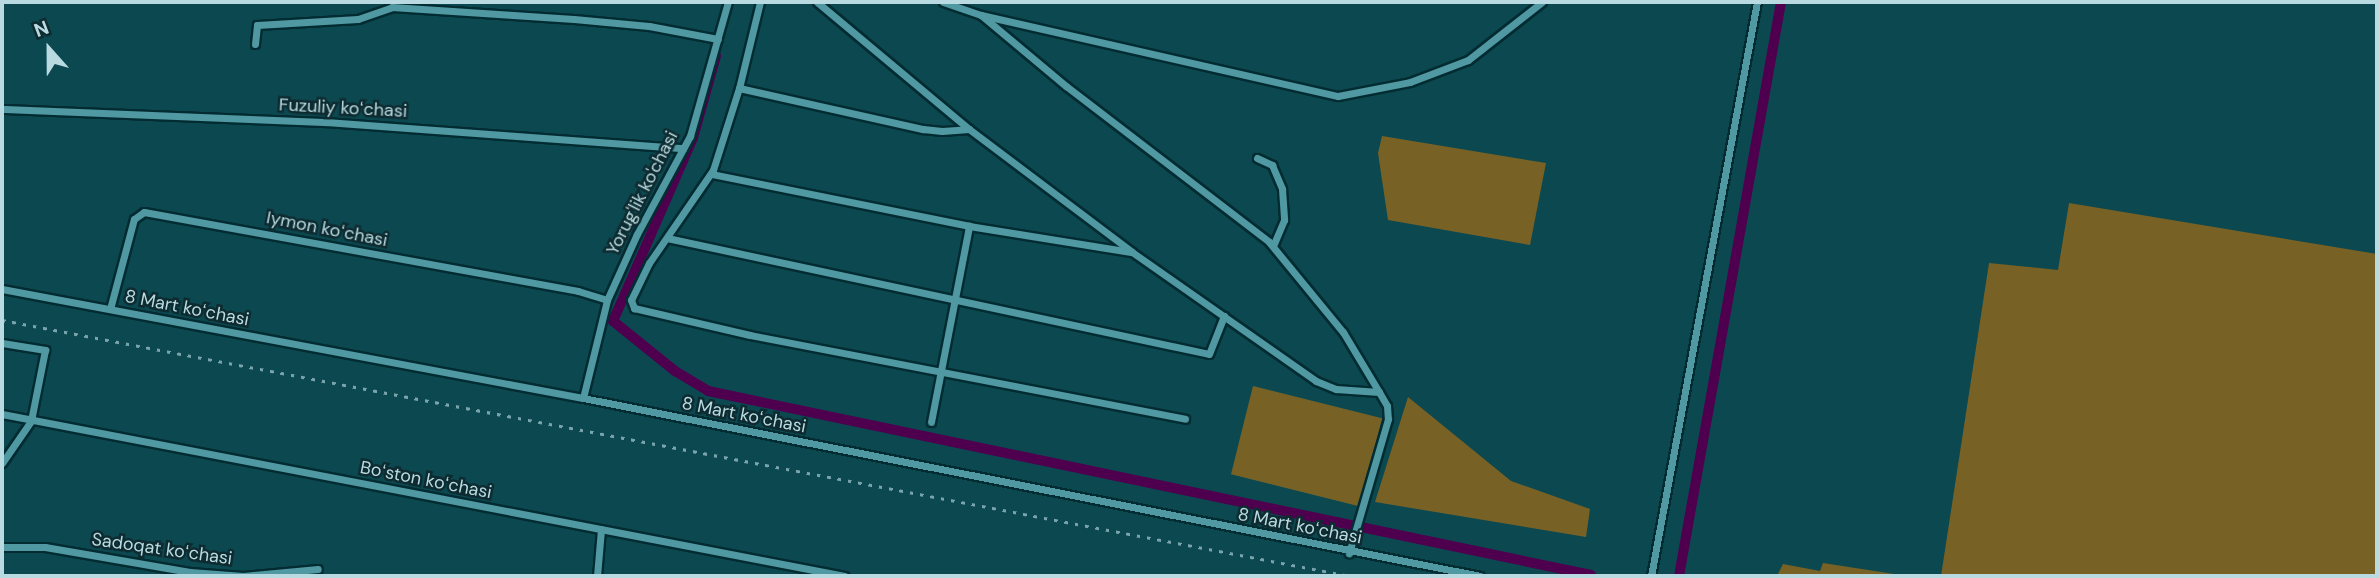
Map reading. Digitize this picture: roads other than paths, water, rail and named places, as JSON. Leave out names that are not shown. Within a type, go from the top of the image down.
[{"type":"street","name":"Yorug'lik ko'chasi","points":[[583,398],[607,300],[637,233],[691,136],[728,2]]},
{"type":"street","points":[[760,2],[739,88],[712,174],[649,263],[631,305],[638,310],[941,373],[1185,419]]},
{"type":"street","points":[[817,2],[969,129],[1132,252],[1224,316],[1325,386],[1379,392]]},
{"type":"street","points":[[943,2],[981,15],[1338,96],[1409,82],[1468,60],[1542,2]]},
{"type":"street","points":[[1651,576],[1757,2]]},
{"type":"street","points":[[255,44],[257,25],[358,19],[392,7],[649,26],[718,39]]},
{"type":"street","points":[[981,15],[1066,86],[1273,246],[1343,332],[1387,406],[1387,425],[1351,549]]},
{"type":"street","points":[[739,88],[923,129],[969,129]]},
{"type":"street","name":"Fuzuliy koʻchasi","points":[[2,109],[326,122],[683,148]]},
{"type":"street","points":[[1257,158],[1272,165],[1282,189],[1284,220],[1273,246]]},
{"type":"street","points":[[712,174],[969,226],[1132,252]]},
{"type":"street","name":"Iymon koʻchasi","points":[[110,309],[134,219],[144,212],[578,292],[607,300]]},
{"type":"street","points":[[931,422],[969,226]]},
{"type":"street","points":[[667,238],[1209,354],[1224,316]]},
{"type":"street","name":"8 Mart koʻchasi","points":[[2,289],[583,398],[1480,576]]},
{"type":"street","points":[[2,343],[45,350],[31,421],[2,463]]},
{"type":"street","name":"Boʻston koʻchasi","points":[[2,414],[845,576]]},
{"type":"street","points":[[597,576],[601,529]]},
{"type":"street","name":"Sadoqat koʻchasi","points":[[2,547],[45,547],[190,572],[243,576],[318,569]]},
{"type":"waterway","points":[[1679,576],[1781,2]]},
{"type":"waterway","points":[[716,56],[693,138],[613,321],[675,371],[708,391],[1591,575]]},
{"type":"railway","points":[[2,320],[1351,576]]}]
